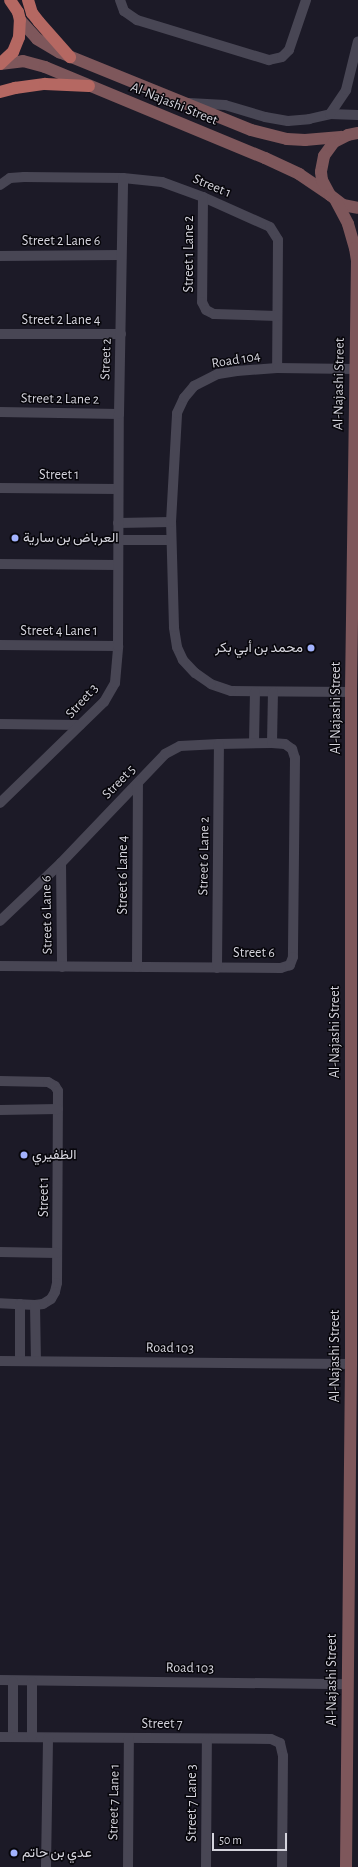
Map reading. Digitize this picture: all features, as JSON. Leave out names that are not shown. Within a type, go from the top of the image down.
[{"type":"main road","points":[[28,0],[32,13],[70,57]]},
{"type":"main road","points":[[0,64],[13,52],[17,45],[20,20],[13,2]]},
{"type":"main road","name":"Al-Najashi Street","points":[[20,20],[37,39],[70,57],[251,130],[269,135],[305,140],[341,138]]},
{"type":"main road","name":"Al-Najashi Street","points":[[0,64],[23,61],[34,63],[276,163],[299,174],[333,198],[348,224],[355,248],[357,261],[354,369],[356,482],[351,692],[354,1222],[350,1364],[354,1479],[347,1684],[346,1867]]},
{"type":"main road","points":[[0,92],[15,88],[45,84],[89,86]]},
{"type":"main road","points":[[358,133],[341,138],[328,148],[321,164],[322,180],[333,198],[343,205],[358,208]]},
{"type":"street","points":[[120,0],[124,11],[137,20],[269,60],[282,57],[289,50],[306,0]]},
{"type":"street","points":[[330,114],[346,90],[358,41]]},
{"type":"street","points":[[185,103],[225,104],[265,117],[288,121],[309,120],[330,114],[358,115]]},
{"type":"street","name":"Street 1","points":[[0,185],[10,178],[24,177],[123,178],[162,182],[203,197],[270,226],[275,232],[278,240],[277,368]]},
{"type":"street","name":"Street 2","points":[[118,540],[123,178]]},
{"type":"street","name":"Street 1 Lane 2","points":[[203,197],[202,302],[206,310],[214,314],[277,316]]},
{"type":"street","name":"Street 2 Lane 6","points":[[0,256],[121,255]]},
{"type":"street","name":"Street 2 Lane 4","points":[[0,334],[121,334]]},
{"type":"street","name":"Road 104","points":[[351,692],[231,691],[211,684],[195,673],[184,660],[177,647],[174,627],[171,522],[177,413],[184,398],[194,386],[218,374],[277,368],[354,369]]},
{"type":"street","name":"Street 2 Lane 2","points":[[0,412],[119,414]]},
{"type":"street","name":"Street 1","points":[[0,488],[118,489]]},
{"type":"street","points":[[118,523],[171,522]]},
{"type":"street","points":[[118,540],[171,540]]},
{"type":"street","name":"Street 3","points":[[0,803],[104,702],[115,683],[118,646],[118,540]]},
{"type":"street","points":[[0,564],[118,565]]},
{"type":"street","name":"Street 4 Lane 1","points":[[0,645],[118,646]]},
{"type":"street","points":[[254,743],[255,692]]},
{"type":"street","points":[[272,743],[274,692]]},
{"type":"street","points":[[0,724],[80,725]]},
{"type":"street","name":"Street 5","points":[[0,921],[61,863],[165,754],[180,746],[219,744],[272,743],[284,744],[292,749]]},
{"type":"street","name":"Street 6 Lane 2","points":[[217,968],[219,744]]},
{"type":"street","name":"Street 6","points":[[0,966],[281,968],[290,964],[293,957],[295,758],[292,749]]},
{"type":"street","name":"Street 6 Lane 4","points":[[137,967],[138,783]]},
{"type":"street","name":"Street 6 Lane 6","points":[[61,863],[62,967]]},
{"type":"street","name":"Street 1","points":[[0,1081],[48,1082],[55,1086],[58,1091],[56,1292],[43,1304],[35,1306]]},
{"type":"street","points":[[0,1110],[58,1109]]},
{"type":"street","points":[[0,1252],[57,1253]]},
{"type":"street","points":[[0,1304],[35,1306],[36,1360]]},
{"type":"street","points":[[20,1304],[20,1360]]},
{"type":"street","name":"Road 103","points":[[0,1361],[36,1360],[350,1364]]},
{"type":"street","name":"Road 103","points":[[0,1680],[347,1684]]},
{"type":"street","points":[[13,1681],[13,1737]]},
{"type":"street","points":[[32,1681],[32,1737]]},
{"type":"street","points":[[0,1737],[48,1738],[46,1867]]},
{"type":"street","name":"Street 7","points":[[48,1738],[271,1739],[280,1743],[283,1756],[282,1867]]},
{"type":"street","name":"Street 7 Lane 1","points":[[128,1867],[129,1738]]},
{"type":"street","name":"Street 7 Lane 3","points":[[206,1867],[207,1739]]},
{"type":"place","name":"العرباض بن سارية","points":[[15,538]]},
{"type":"place","name":"محمد بن أبي بكر","points":[[311,648]]},
{"type":"place","name":"الظفيري","points":[[24,1155]]},
{"type":"place","name":"عدي بن حاتم","points":[[14,1853]]}]
